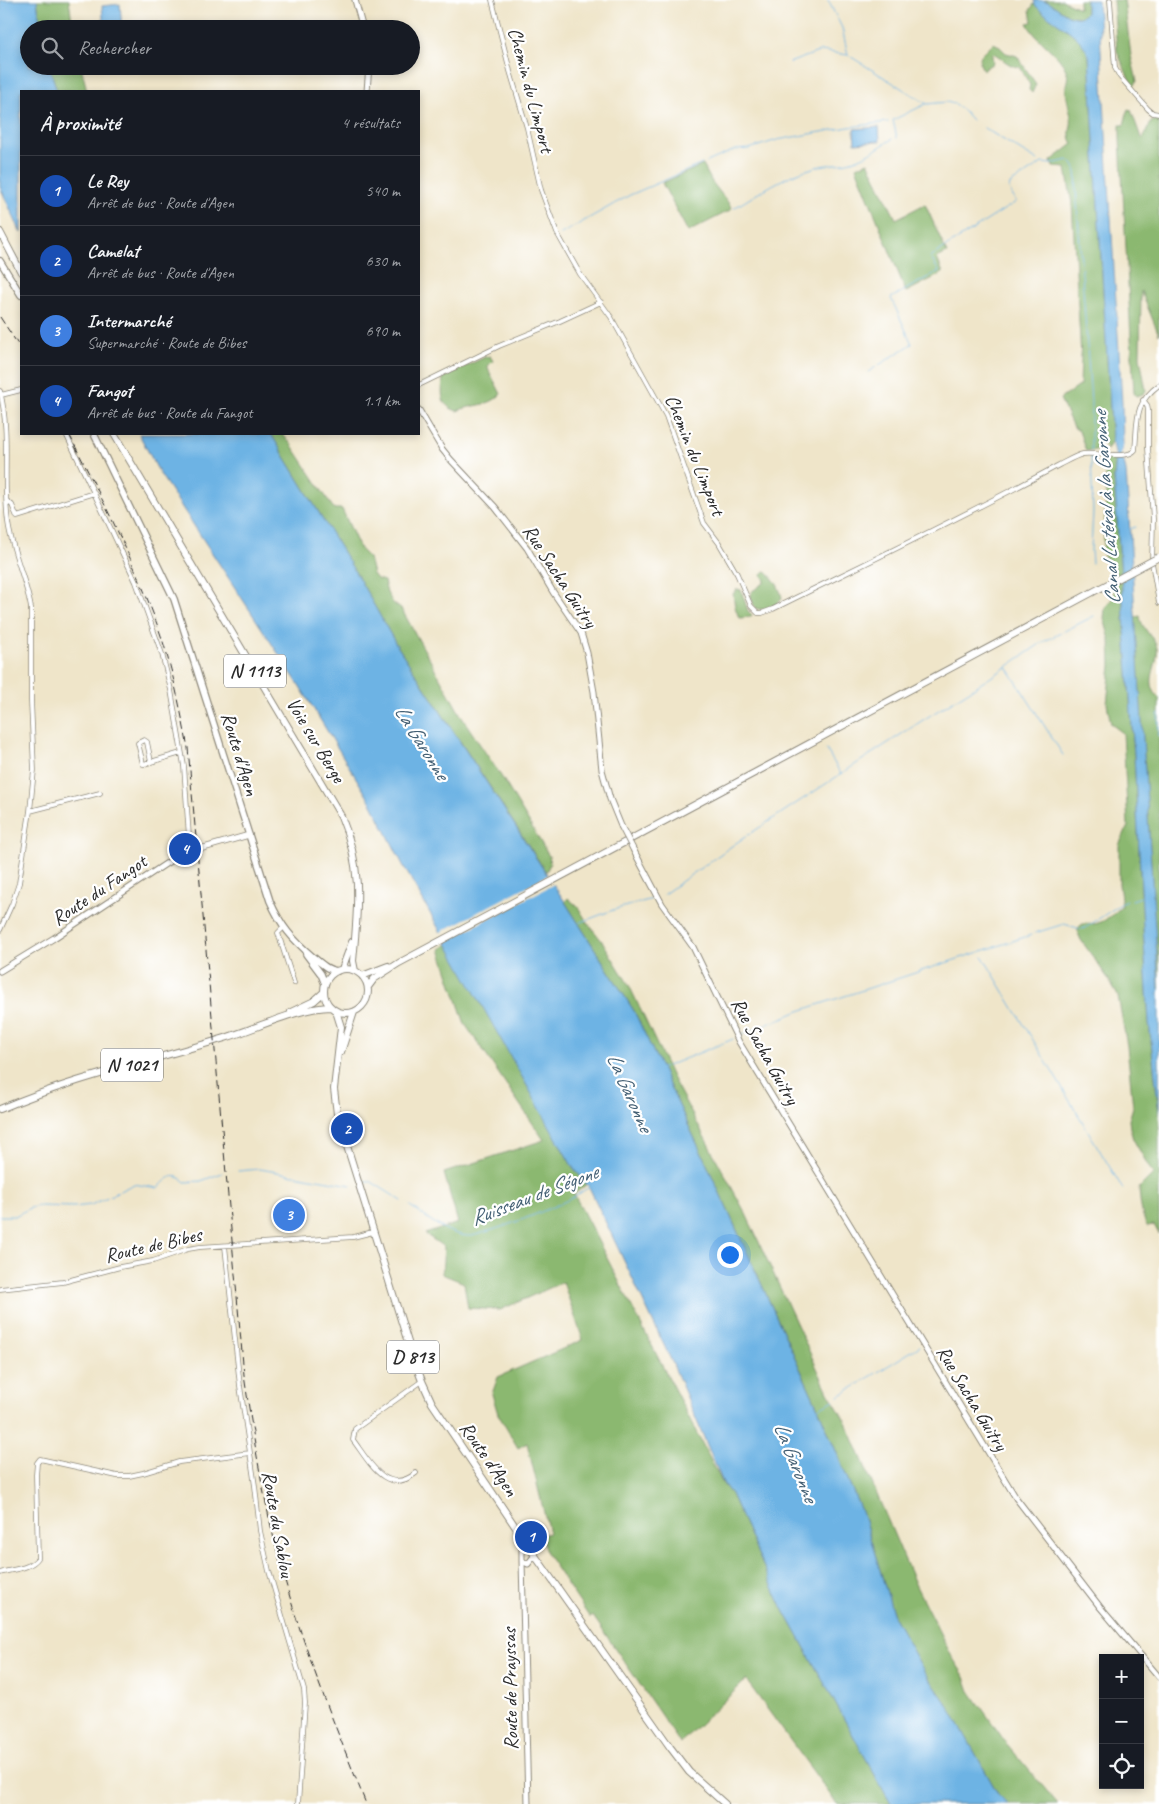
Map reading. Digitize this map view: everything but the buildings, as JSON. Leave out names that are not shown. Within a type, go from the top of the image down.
[{"type":"main road","points":[[0,232],[20,270]]},
{"type":"main road","points":[[0,261],[20,293]]},
{"type":"main road","name":"Route d'Agen","points":[[94,435],[174,599],[270,901],[283,928],[299,945],[321,974],[325,984]]},
{"type":"main road","name":"Voie sur Berge","points":[[115,435],[341,816],[356,864],[359,894],[357,921]]},
{"type":"main road","points":[[368,988],[362,976],[355,971],[339,970],[330,976],[325,984],[324,992],[326,1000],[334,1009],[343,1014],[354,1012],[362,1007],[366,1001],[368,988],[374,979],[401,961],[1159,557]]},
{"type":"main road","name":"N 1113","points":[[339,970],[348,955],[357,921]]},
{"type":"main road","name":"N 1113","points":[[355,971],[353,961],[357,921]]},
{"type":"main road","name":"Route d'Agen","points":[[299,945],[327,968],[339,970]]},
{"type":"main road","points":[[362,976],[401,961]]},
{"type":"main road","name":"N 1021","points":[[265,1024],[314,1001],[324,992]]},
{"type":"main road","name":"Route d'Agen","points":[[334,1009],[340,1021],[341,1030],[335,1078],[335,1102],[338,1119],[422,1381],[432,1402],[535,1556],[670,1747],[689,1772],[725,1804]]},
{"type":"main road","name":"N 1021","points":[[0,1109],[82,1078],[218,1040],[313,1010],[334,1009]]},
{"type":"main road","name":"Route d'Agen","points":[[335,1078],[354,1012]]},
{"type":"street","points":[[355,0],[361,20]]},
{"type":"street","name":"Chemin du Limport","points":[[492,0],[527,128],[544,199],[557,233],[572,262],[601,302],[666,416],[704,523],[719,543],[751,606],[758,613],[773,609],[966,514],[1073,458],[1096,453],[1125,454],[1133,452],[1135,450],[1139,408],[1143,400]]},
{"type":"street","points":[[1110,0],[1115,68],[1120,77],[1148,109],[1153,113],[1159,114]]},
{"type":"street","points":[[366,90],[368,75]]},
{"type":"street","points":[[420,385],[498,346],[601,302]]},
{"type":"street","points":[[1159,385],[1143,400],[1148,410],[1148,448],[1153,519],[1152,564],[1159,603]]},
{"type":"street","points":[[0,930],[19,883],[30,811],[34,756],[31,701],[31,608],[29,594],[8,524],[6,501],[6,420],[0,393],[20,390]]},
{"type":"street","name":"Rue Sacha Guitry","points":[[420,412],[442,449],[494,507],[527,548],[581,632],[594,692],[602,770],[610,800],[659,898],[693,947],[739,1042],[1016,1498],[1100,1607],[1159,1677]]},
{"type":"street","points":[[66,435],[136,582],[162,654],[172,690],[185,780],[190,851]]},
{"type":"street","points":[[6,501],[12,505],[16,516],[94,492]]},
{"type":"street","points":[[151,762],[147,742],[144,740],[140,741],[138,743],[141,761],[144,764],[151,762],[181,753]]},
{"type":"street","points":[[30,811],[100,793]]},
{"type":"street","name":"Route du Fangot","points":[[0,971],[54,938],[179,855],[249,835]]},
{"type":"street","points":[[283,928],[278,933],[294,984]]},
{"type":"street","name":"Route de Bibes","points":[[0,1289],[63,1282],[120,1267],[153,1261],[188,1249],[353,1237],[374,1232]]},
{"type":"street","name":"Route du Sablou","points":[[225,1246],[240,1386],[260,1531],[267,1563],[304,1690],[305,1703],[298,1804]]},
{"type":"street","points":[[416,1473],[403,1481],[393,1481],[381,1476],[353,1440],[353,1435],[355,1429],[422,1381]]},
{"type":"street","points":[[0,1573],[29,1566],[38,1558],[36,1475],[37,1463],[40,1459],[117,1476],[129,1476],[179,1462],[250,1453]]},
{"type":"street","points":[[527,1543],[522,1550],[525,1562],[535,1556]]},
{"type":"street","name":"Route de Prayssas","points":[[525,1562],[522,1573],[528,1804]]},
{"type":"green space","points":[[37,0],[69,0],[72,20],[40,20]]},
{"type":"green space","points":[[1044,0],[1062,0],[1079,8],[1079,0],[1086,0],[1086,13],[1082,17],[1070,16]]},
{"type":"green space","points":[[1113,0],[1124,0],[1131,56],[1137,81],[1134,86],[1132,86],[1117,51]]},
{"type":"green space","points":[[1034,4],[1079,40],[1089,56],[1112,441],[1107,450],[1099,435],[1096,450],[1086,451],[1079,431],[1073,427],[1060,399],[1080,385],[1081,357],[1072,204],[1066,168],[1053,167],[1051,161],[1073,144],[1070,136],[1071,121],[1066,93],[1067,72],[1064,65],[1036,36],[1027,23],[1032,22],[1030,10]]},
{"type":"green space","points":[[993,43],[1006,53],[1017,56],[1036,84],[1032,93],[1029,90],[1030,85],[1020,67],[1009,64],[993,53],[993,63],[983,70],[979,62],[981,55]]},
{"type":"green space","points":[[52,75],[83,75],[87,90],[57,90]]},
{"type":"green space","points":[[1128,109],[1131,110],[1143,139],[1151,122],[1159,119],[1159,335],[1141,291],[1140,357],[1146,391],[1136,396],[1134,393],[1120,139],[1120,125],[1124,125]]},
{"type":"green space","points":[[868,162],[896,219],[925,204],[947,253],[937,258],[943,273],[906,292],[856,167]]},
{"type":"green space","points":[[703,165],[712,182],[730,205],[731,210],[688,232],[662,183]]},
{"type":"green space","points":[[490,356],[493,361],[488,366],[488,369],[501,394],[492,401],[457,411],[447,406],[443,398],[443,377]]},
{"type":"green space","points":[[272,435],[283,435],[289,441],[334,509],[342,509],[360,549],[369,558],[373,574],[377,579],[384,581],[387,593],[393,603],[402,610],[463,719],[503,779],[549,856],[550,864],[546,872],[396,644],[357,575]]},
{"type":"green space","points":[[1116,457],[1114,478],[1134,755],[1149,1023],[1159,1112],[1159,1234],[1154,1225],[1147,1226],[1141,1208],[1139,1188],[1153,1174],[1133,1139],[1130,1128],[1129,1120],[1133,1107],[1127,1046],[1118,996],[1077,931],[1083,924],[1094,924],[1104,920],[1122,906],[1119,884],[1119,845],[1128,826],[1123,733],[1111,724],[1107,704],[1111,665],[1110,640],[1104,618],[1105,608],[1114,596],[1115,571],[1103,552],[1106,461],[1109,458]]},
{"type":"green space","points":[[766,572],[777,584],[782,599],[770,608],[758,609],[755,608],[751,592],[764,583],[765,580],[761,574]]},
{"type":"green space","points":[[737,589],[741,590],[748,611],[752,615],[751,617],[739,618],[733,594]]},
{"type":"green space","points":[[1140,616],[1143,625],[1157,648],[1152,686],[1159,698],[1159,989],[1135,617]]},
{"type":"green space","points":[[568,898],[578,907],[602,941],[629,985],[673,1079],[746,1214],[828,1392],[846,1422],[916,1586],[952,1657],[965,1677],[970,1691],[1006,1743],[1058,1804],[1008,1804],[998,1794],[950,1708],[924,1671],[895,1619],[864,1518],[818,1408],[702,1154],[634,1011],[565,902]]},
{"type":"green space","points":[[448,944],[572,1166],[587,1184],[574,1194],[723,1484],[731,1494],[780,1603],[891,1804],[837,1804],[746,1680],[680,1743],[593,1616],[590,1618],[546,1553],[541,1535],[549,1533],[527,1443],[518,1448],[498,1414],[492,1394],[498,1377],[583,1340],[563,1282],[500,1310],[468,1308],[464,1283],[442,1274],[444,1247],[425,1234],[458,1223],[444,1173],[544,1140],[465,1024],[440,949]]},
{"type":"water","points":[[0,0],[37,0],[40,20],[20,20],[20,75],[52,75],[57,90],[20,90],[20,231],[0,187]]},
{"type":"water","points":[[1033,0],[1045,1],[1076,17],[1086,13],[1086,0],[1098,0],[1122,402],[1123,445],[1120,457],[1124,462],[1126,471],[1159,989],[1159,1112],[1149,1023],[1134,755],[1114,478],[1116,457],[1112,441],[1089,56],[1079,40],[1041,11],[1034,4]]},
{"type":"water","points":[[120,4],[121,20],[103,20],[102,6]]},
{"type":"water","points":[[879,127],[880,141],[855,143],[854,129]]},
{"type":"water","name":"La Garonne","points":[[140,435],[272,435],[357,575],[396,644],[634,1011],[702,1154],[818,1408],[864,1518],[895,1619],[924,1671],[950,1708],[998,1794],[1008,1804],[891,1804],[780,1603],[731,1494],[724,1485],[672,1362],[589,1187],[572,1166],[403,865],[372,804],[299,685],[160,474]]},
{"type":"pier","points":[[550,874],[556,883],[444,942],[439,933]]},
{"type":"waterway","points":[[828,0],[842,28],[848,55],[927,104],[947,102],[954,104],[972,120]]},
{"type":"waterway","points":[[789,63],[821,51],[848,55]]},
{"type":"waterway","points":[[897,138],[893,120],[926,104]]},
{"type":"waterway","points":[[707,162],[735,150],[749,149],[777,140],[888,122]]},
{"type":"waterway","points":[[984,128],[1038,161]]},
{"type":"waterway","points":[[734,208],[792,175],[817,167],[853,161],[892,139]]},
{"type":"waterway","name":"Canal Latéral à la Garonne","points":[[868,372],[912,344],[891,298],[939,271],[930,257],[1016,202],[1009,189],[1010,184],[1042,163],[1051,164],[1068,160],[1074,166],[1077,177],[1076,189],[1091,401],[1091,451]]},
{"type":"waterway","points":[[561,234],[630,195],[702,164]]},
{"type":"waterway","name":"Canal Latéral à la Garonne","points":[[1091,456],[1092,563]]},
{"type":"waterway","name":"Canal Latéral à la Garonne","points":[[1129,529],[1136,527]]},
{"type":"waterway","points":[[664,894],[736,843],[1043,642],[1094,616]]},
{"type":"waterway","points":[[1007,667],[1063,755]]},
{"type":"waterway","points":[[1159,713],[1159,737]]},
{"type":"waterway","points":[[826,749],[841,774]]},
{"type":"waterway","points":[[1132,900],[1141,897]]},
{"type":"waterway","points":[[579,923],[613,910],[652,899]]},
{"type":"waterway","points":[[1035,933],[1064,924],[1081,929],[1085,928],[1127,900]]},
{"type":"waterway","points":[[739,1036],[799,1011],[1031,935]]},
{"type":"waterway","points":[[983,957],[1123,1189]]},
{"type":"waterway","points":[[660,1069],[733,1039]]},
{"type":"waterway","name":"Ruisseau de Ségone","points":[[238,1171],[260,1169],[351,1185]]},
{"type":"waterway","name":"Ruisseau de Ségone","points":[[0,1216],[15,1216],[30,1208],[39,1206],[74,1207],[91,1205],[134,1184],[157,1188],[167,1179],[173,1177],[181,1178],[185,1182],[201,1181],[222,1173]]},
{"type":"waterway","name":"Ruisseau de Ségone","points":[[365,1181],[370,1181],[402,1201]]},
{"type":"waterway","name":"Ruisseau de Ségone","points":[[410,1206],[447,1230],[472,1236],[534,1215],[573,1198],[590,1187]]},
{"type":"waterway","points":[[839,1396],[920,1346]]},
{"type":"waterway","points":[[817,1409],[834,1400]]},
{"type":"railway","points":[[0,317],[20,347]]},
{"type":"railway","points":[[69,435],[116,529],[149,602],[179,702],[188,748],[244,1375],[262,1485],[281,1567],[297,1621],[315,1674],[366,1804]]},
{"type":"place","name":"Fangot","points":[[185,849]]},
{"type":"place","name":"Camelat","points":[[347,1129]]},
{"type":"place","name":"Intermarché","points":[[289,1215]]},
{"type":"place","name":"Le Rey","points":[[531,1537]]}]
